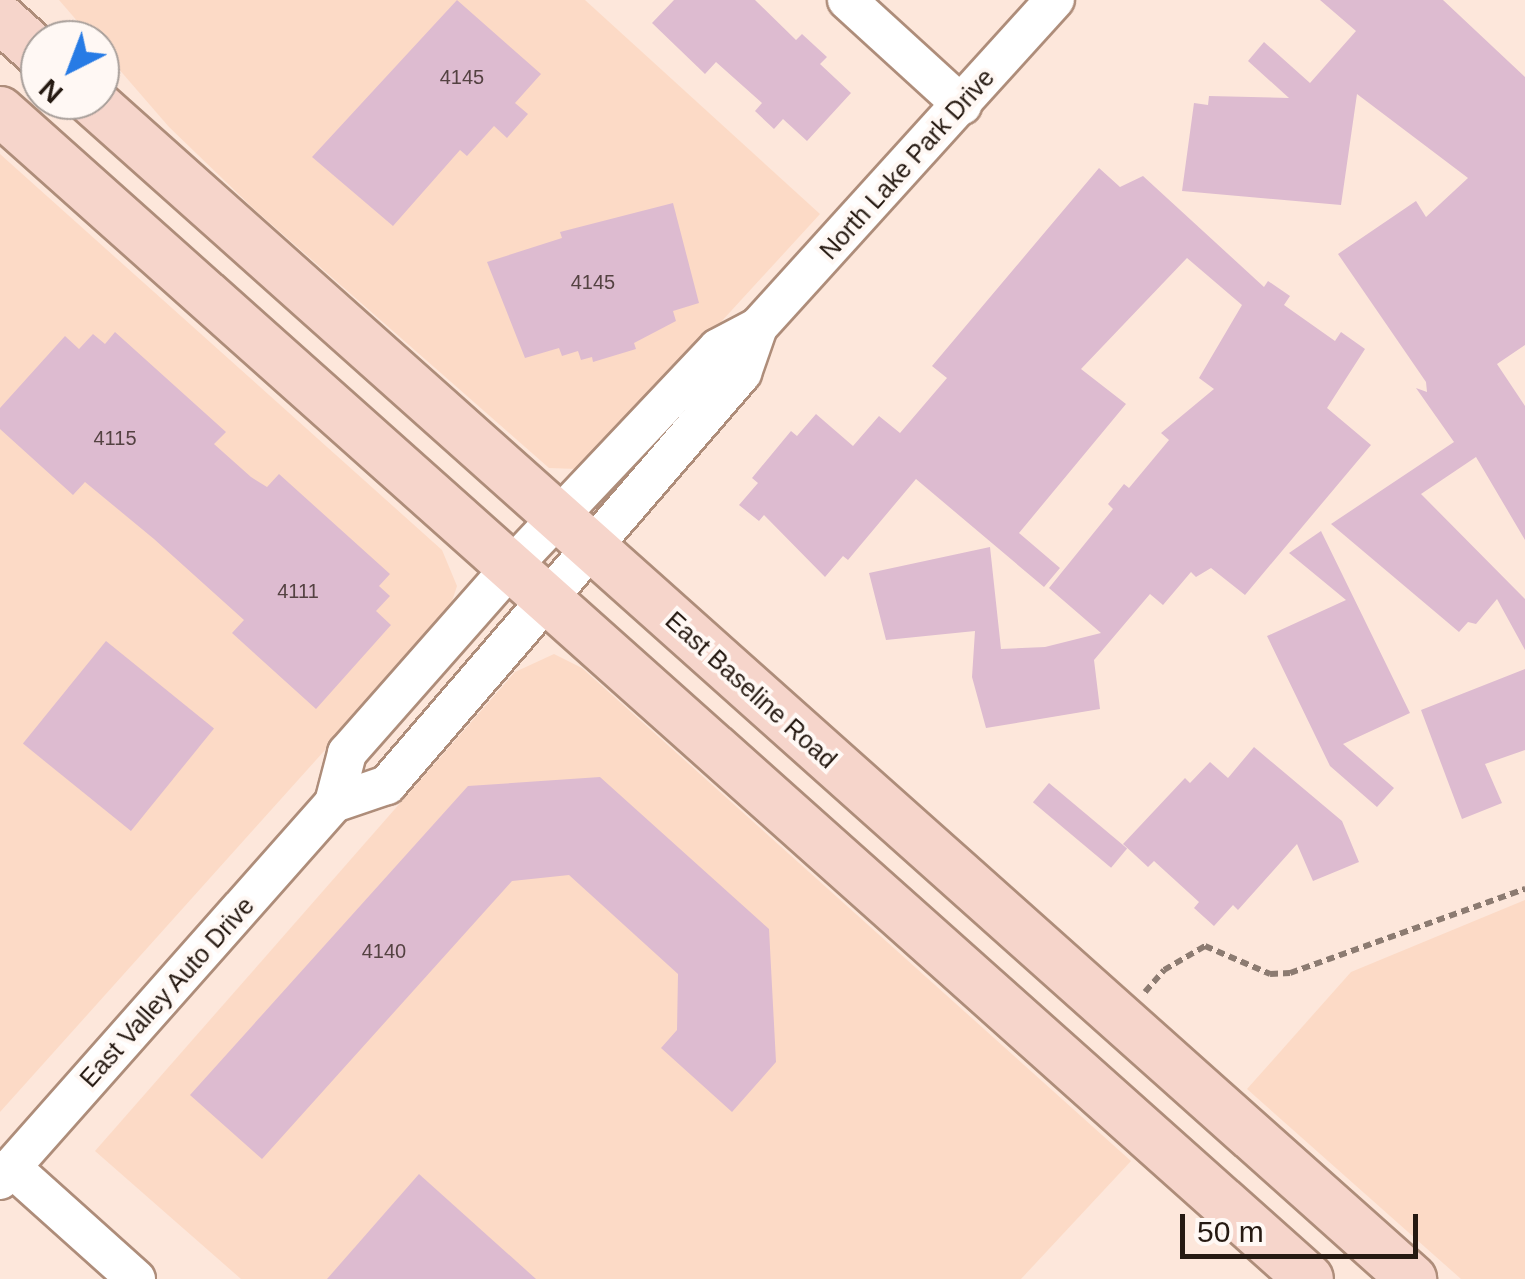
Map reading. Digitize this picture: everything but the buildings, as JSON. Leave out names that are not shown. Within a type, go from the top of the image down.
[{"type":"main road","points":[[0,18],[20,36]]},
{"type":"main road","points":[[0,111],[1309,1279]]},
{"type":"main road","name":"East Baseline Road","points":[[113,120],[1412,1279]]},
{"type":"main road","points":[[951,962],[997,910]]},
{"type":"street","points":[[847,0],[962,105]]},
{"type":"street","name":"North Lake Park Drive","points":[[511,567],[576,532],[742,372],[758,327],[1055,0]]},
{"type":"street","name":"North Lake Park Drive","points":[[550,602],[576,532]]},
{"type":"street","name":"East Valley Auto Drive","points":[[6,1174],[334,803],[347,753],[511,567]]},
{"type":"street","points":[[334,803],[387,786],[550,602]]},
{"type":"street","points":[[6,1174],[136,1279]]},
{"type":"path","points":[[1121,1020],[1164,970],[1205,946],[1270,974],[1290,973],[1525,889]]},
{"type":"shaded area","points":[[59,0],[585,0],[820,214],[601,453],[577,469],[549,468],[254,209],[169,127],[120,70],[120,20],[76,20]]},
{"type":"shaded area","points":[[0,154],[442,550],[457,586],[448,613],[0,1112]]},
{"type":"shaded area","points":[[554,654],[582,668],[1131,1161],[1021,1279],[241,1279],[95,1151],[515,672]]},
{"type":"shaded area","points":[[1525,900],[1525,1279],[1461,1279],[1247,1089],[1351,972]]}]
